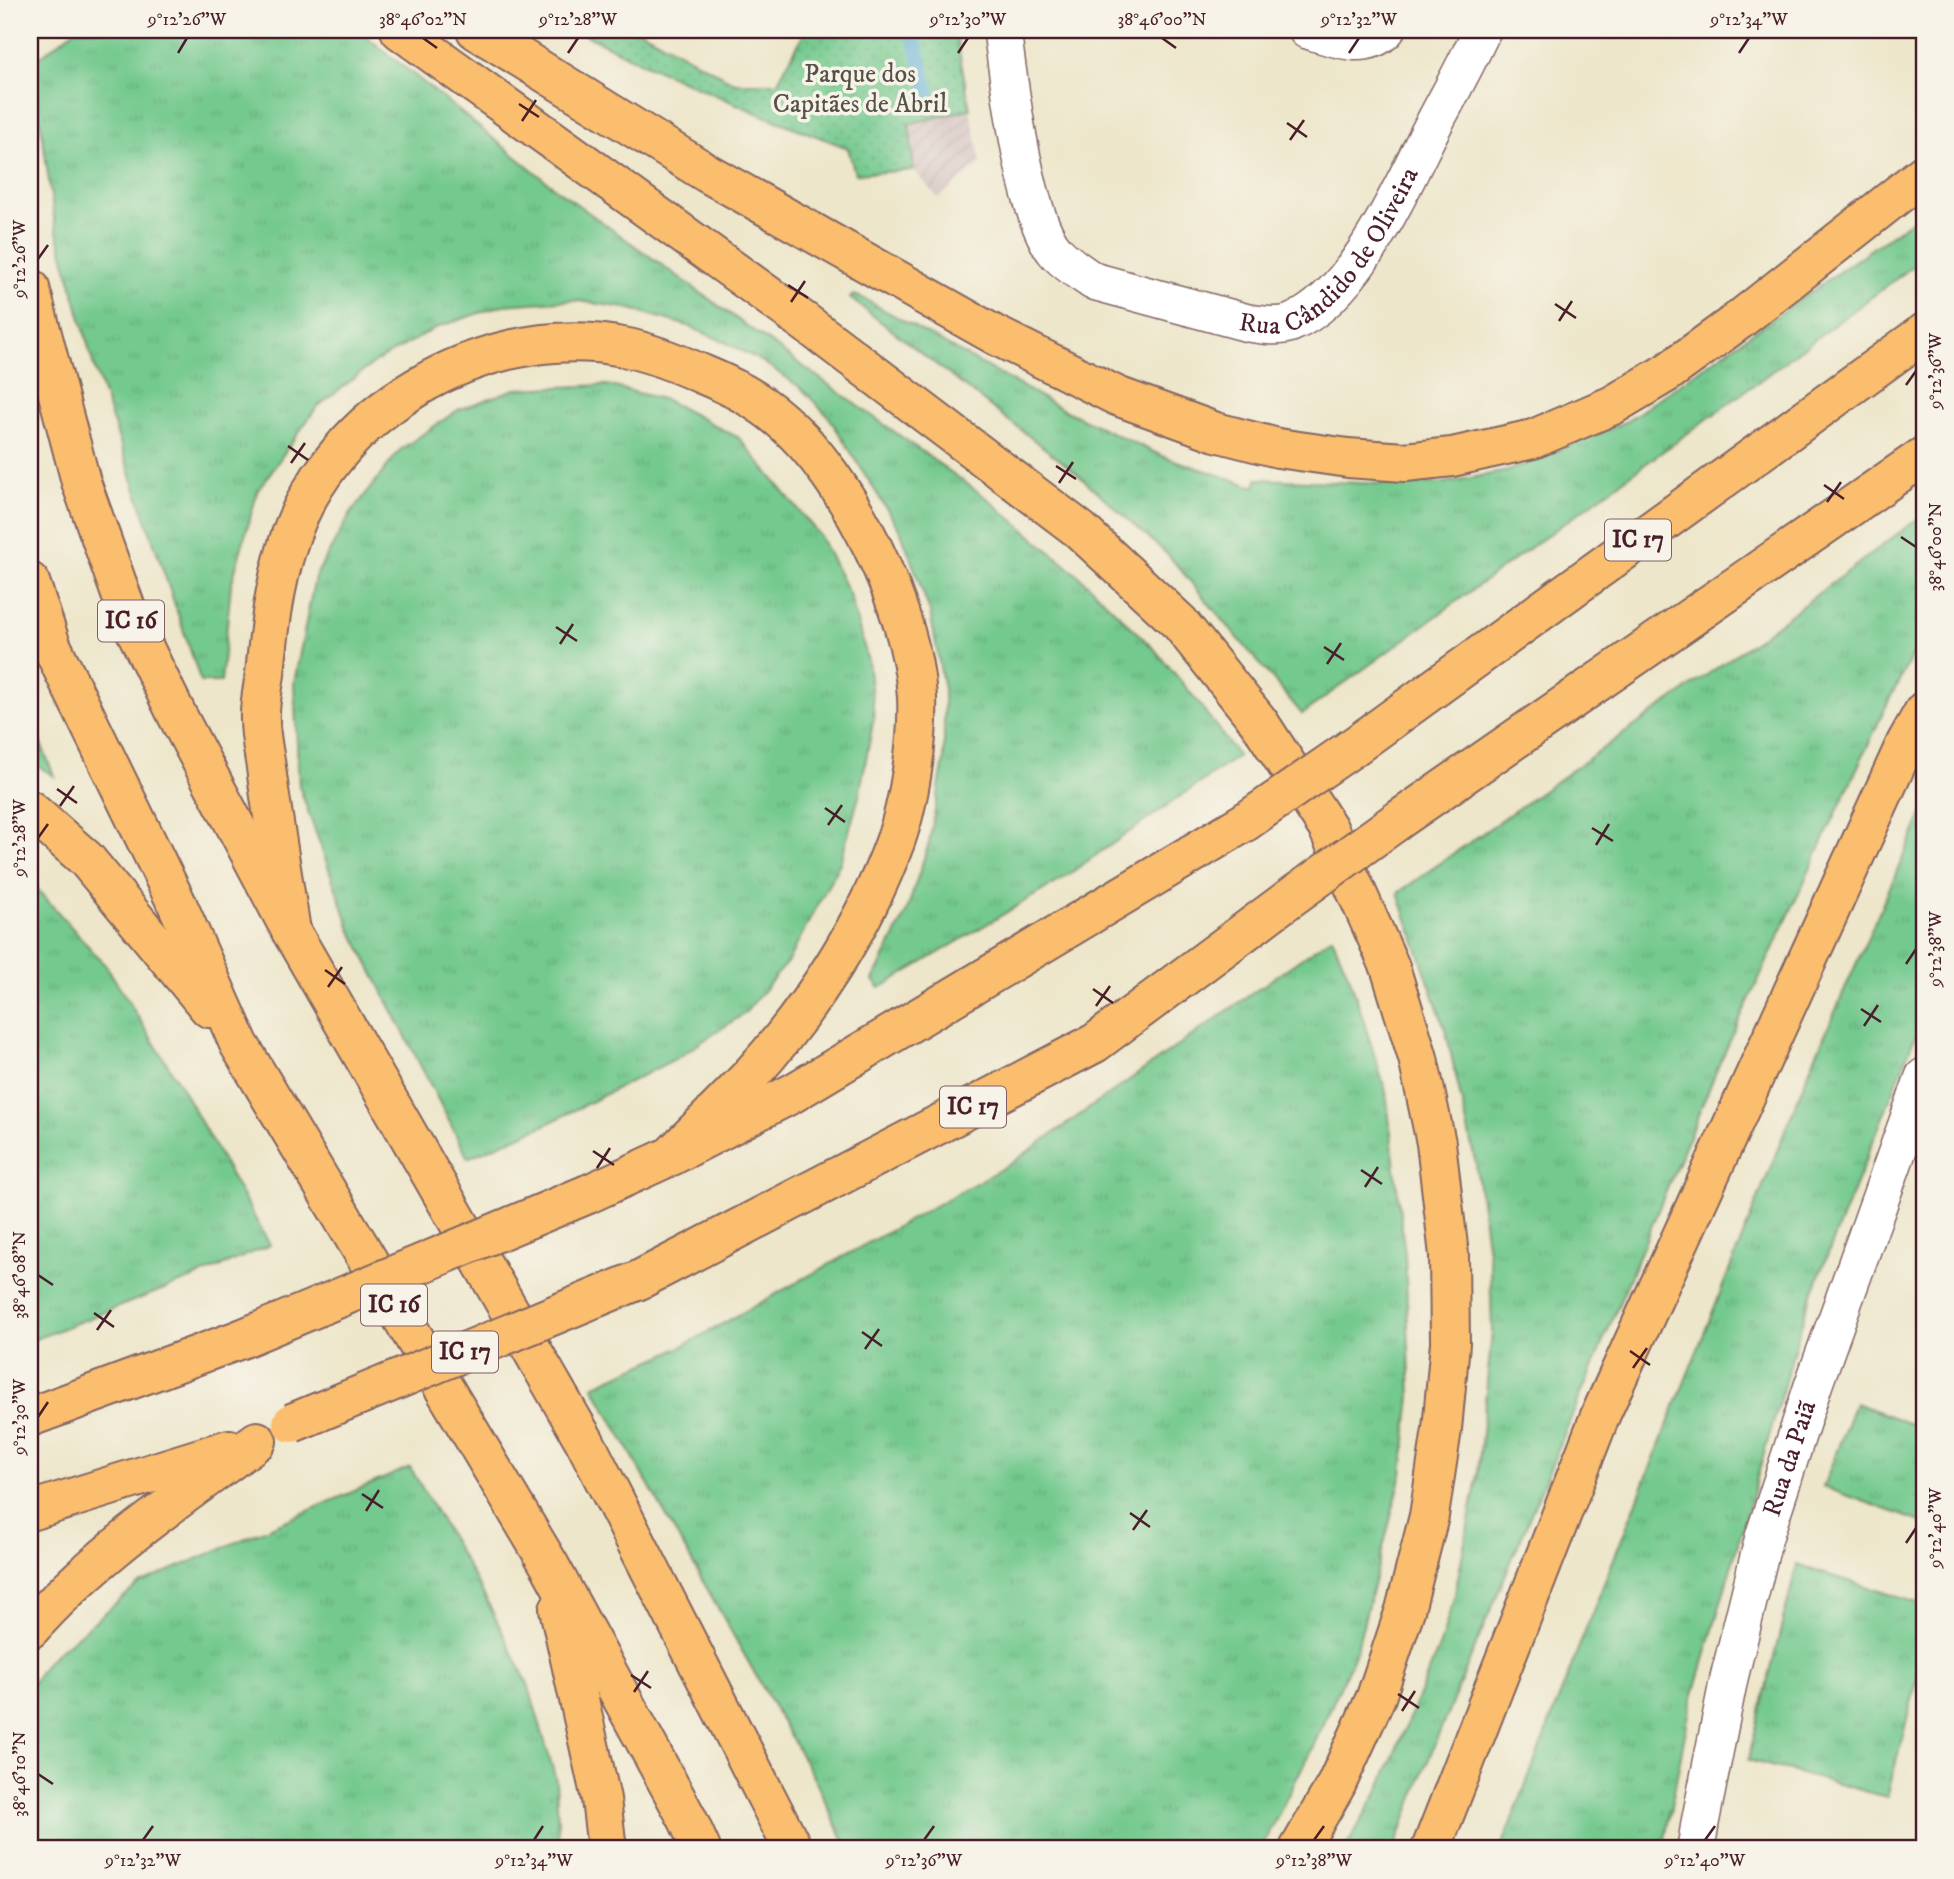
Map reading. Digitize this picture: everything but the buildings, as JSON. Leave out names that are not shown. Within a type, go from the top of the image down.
[{"type":"highway","points":[[400,30],[806,323],[1080,530],[1180,623],[1259,722],[1328,828],[1390,967],[1418,1058],[1436,1143],[1449,1255],[1450,1343],[1442,1429],[1429,1516],[1405,1610],[1376,1698],[1336,1785],[1299,1849]]},
{"type":"highway","points":[[476,30],[719,180],[995,335],[1117,396],[1216,432],[1278,449],[1348,458],[1405,462],[1452,457],[1533,439],[1613,405],[1668,372],[1738,321],[1924,174]]},
{"type":"highway","name":"IC 16","points":[[30,288],[81,482],[129,617],[177,717],[291,931],[585,1442],[793,1849]]},
{"type":"highway","name":"IC 17","points":[[30,1417],[241,1339],[587,1194],[671,1156],[793,1093],[1245,822],[1352,748],[1924,333]]},
{"type":"highway","points":[[291,931],[260,720],[274,600],[288,543],[313,489],[344,447],[379,411],[432,376],[478,358],[531,345],[584,344],[623,347],[682,365],[742,391],[784,422],[823,465],[848,499],[884,570],[906,634],[917,695],[914,758],[897,838],[848,943],[815,993],[751,1075],[671,1156]]},
{"type":"highway","name":"IC 17","points":[[30,1511],[257,1441],[292,1423],[639,1280],[1095,1043],[1397,821],[1924,456]]},
{"type":"highway","name":"IC 16","points":[[30,582],[51,645],[178,906],[239,1044],[550,1566],[688,1819],[701,1849]]},
{"type":"highway","points":[[1431,1849],[1600,1416],[1906,743],[1924,711]]},
{"type":"highway","points":[[30,810],[86,859],[239,1044]]},
{"type":"highway","points":[[30,1629],[57,1599],[115,1546],[257,1441]]},
{"type":"highway","points":[[550,1566],[601,1799],[607,1849]]},
{"type":"street","name":"Rua Cândido de Oliveira","points":[[1002,30],[1027,180],[1041,227],[1055,251],[1093,281],[1268,326],[1290,323],[1313,309],[1348,278],[1384,222],[1482,30]]},
{"type":"street","points":[[1307,30],[1352,42],[1378,38],[1386,30]]},
{"type":"street","name":"Rua da Paiã","points":[[1696,1849],[1729,1678],[1764,1536],[1813,1386],[1924,1077]]},
{"type":"shaded area","points":[[970,109],[981,163],[938,198],[914,170],[909,124]]},
{"type":"green space","points":[[75,30],[358,30],[560,192],[988,499],[1079,576],[1156,651],[1238,756],[1062,879],[880,988],[873,980],[906,913],[929,843],[944,761],[944,689],[930,612],[901,532],[829,417],[801,388],[763,362],[688,326],[631,309],[573,300],[503,305],[438,327],[375,362],[317,407],[258,490],[231,585],[221,682],[201,682],[93,363],[55,224],[32,63]]},
{"type":"green space","name":"Parque dos Capitães de Abril","points":[[576,30],[639,30],[735,83],[777,83],[806,30],[955,30],[970,109],[909,124],[914,170],[855,174],[848,148],[764,116],[642,63]]},
{"type":"green space","points":[[1924,212],[1924,258],[1302,714],[1169,556],[1074,471],[850,298],[854,295],[864,299],[1068,412],[1162,456],[1255,487],[1257,479],[1389,484],[1443,483],[1508,471],[1627,421]]},
{"type":"green space","points":[[606,385],[666,400],[739,438],[820,536],[850,596],[868,661],[874,717],[859,796],[840,863],[788,961],[745,1013],[679,1057],[545,1125],[468,1158],[351,930],[299,786],[294,683],[315,577],[351,513],[400,450],[458,410],[515,389]]},
{"type":"green space","points":[[1924,514],[1924,633],[1888,702],[1721,1060],[1435,1743],[1394,1849],[1345,1849],[1380,1788],[1440,1645],[1455,1594],[1478,1473],[1492,1332],[1490,1266],[1476,1165],[1446,1032],[1398,893],[1762,636]]},
{"type":"green space","points":[[30,717],[54,776],[30,761]]},
{"type":"green space","points":[[1924,810],[1924,1014],[1807,1306],[1690,1708],[1663,1849],[1501,1849],[1583,1636],[1809,1071]]},
{"type":"green space","points":[[30,881],[107,967],[179,1083],[270,1245],[30,1341]]},
{"type":"green space","points":[[1332,937],[1351,981],[1386,1092],[1405,1255],[1411,1397],[1402,1474],[1356,1652],[1314,1744],[1261,1849],[848,1849],[816,1782],[593,1386],[679,1348],[1010,1164]]},
{"type":"green space","points":[[1855,1403],[1924,1429],[1924,1523],[1823,1487]]},
{"type":"green space","points":[[410,1467],[485,1597],[528,1684],[556,1780],[559,1849],[30,1849],[30,1687],[46,1662],[139,1584]]},
{"type":"green space","points":[[1797,1565],[1924,1605],[1924,1653],[1887,1797],[1748,1760]]},
{"type":"waterway","points":[[912,30],[928,92]]}]
